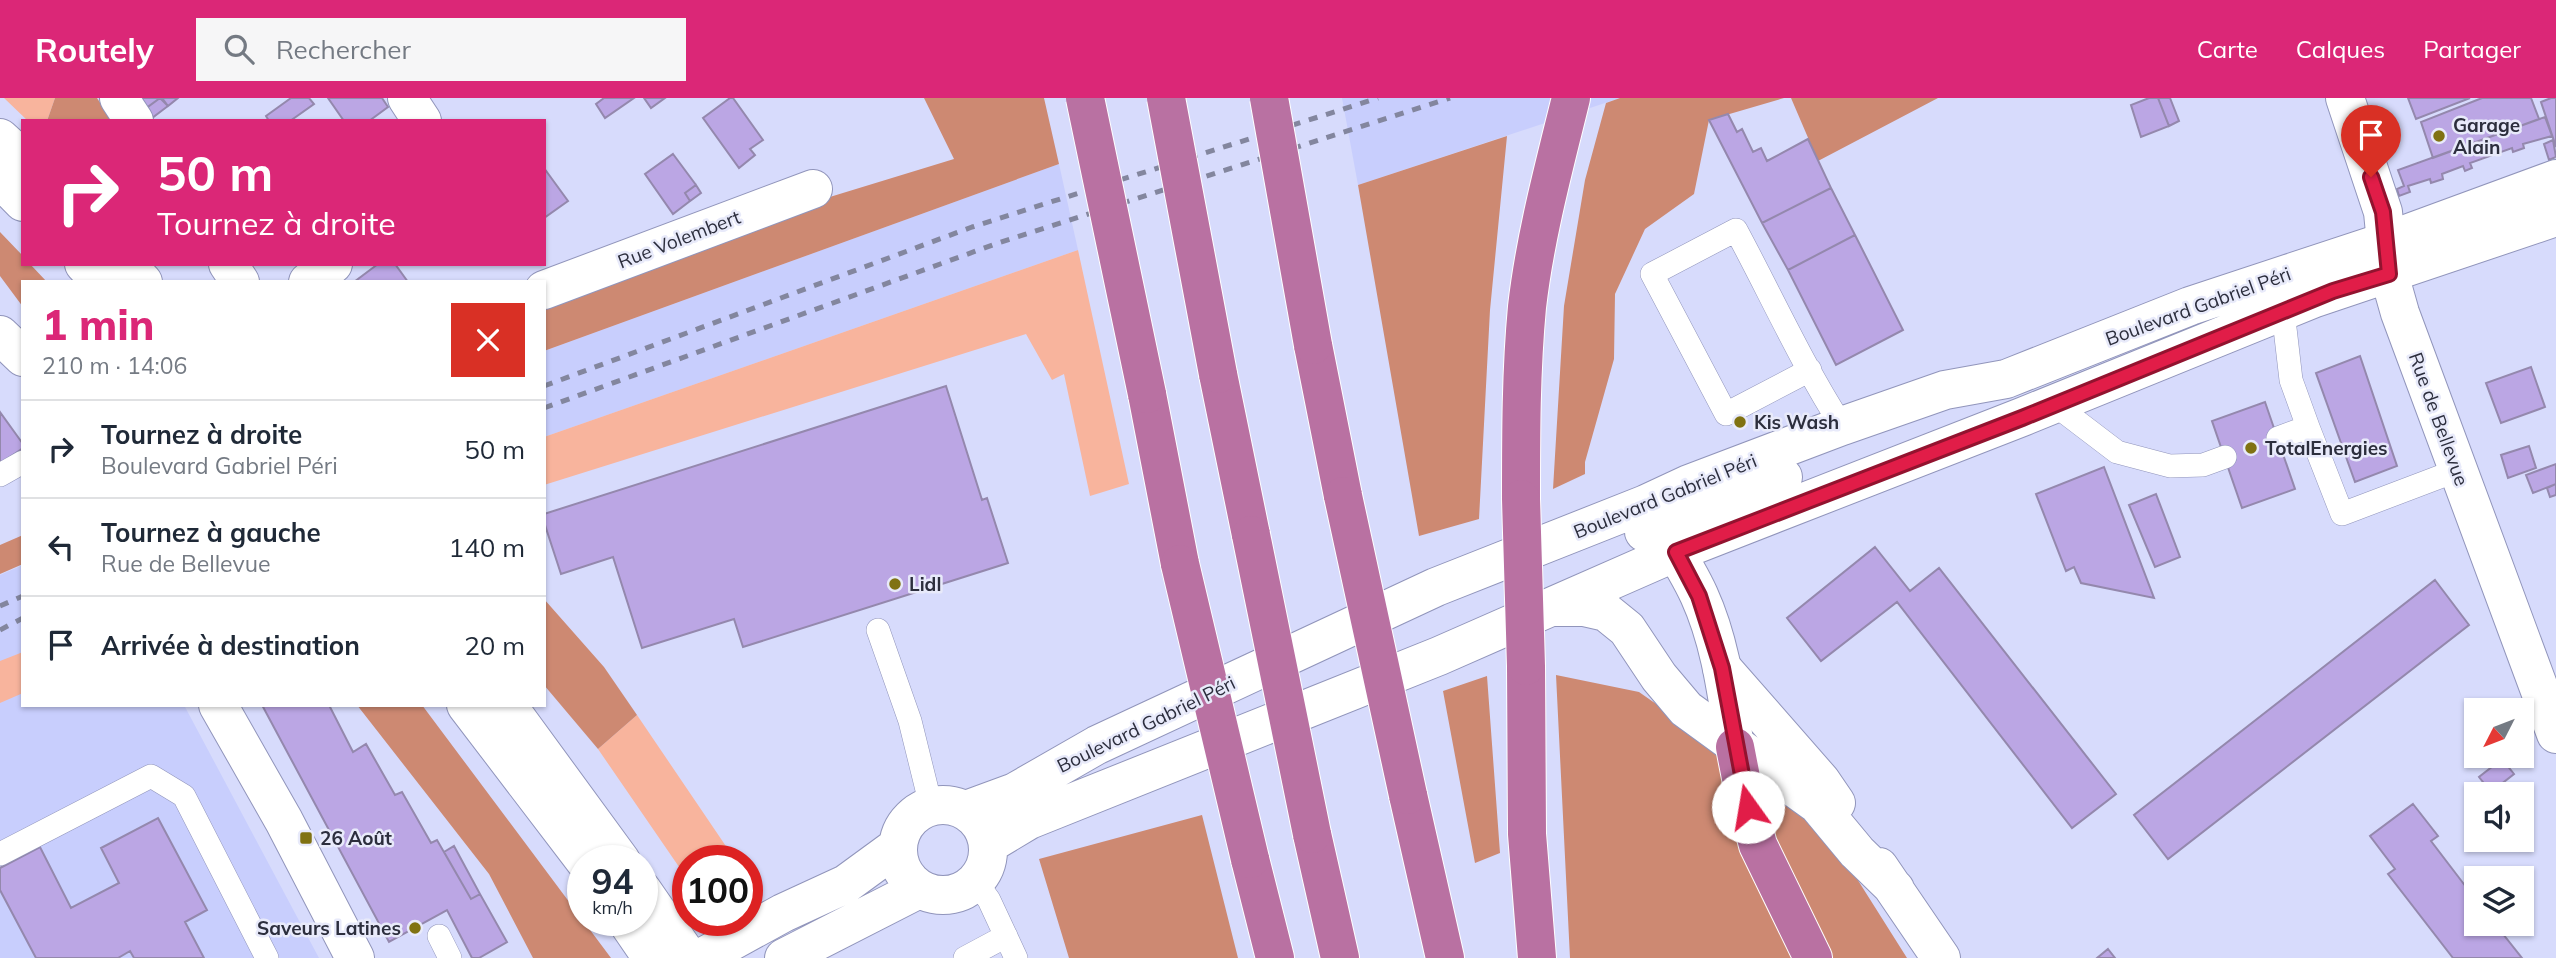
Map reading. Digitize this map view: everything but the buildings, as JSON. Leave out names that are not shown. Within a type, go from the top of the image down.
[{"type":"highway","points":[[1085,98],[1180,564],[1275,958]]},
{"type":"highway","points":[[1166,98],[1218,374],[1340,958]]},
{"type":"highway","points":[[1269,98],[1343,496],[1445,958]]},
{"type":"highway","points":[[1537,958],[1527,834],[1521,402],[1527,306],[1549,186],[1571,98]]},
{"type":"highway","points":[[1735,747],[1758,845],[1813,958]]},
{"type":"main road","points":[[119,98],[133,119]]},
{"type":"main road","points":[[407,98],[421,119]]},
{"type":"main road","name":"Rue de Bellevue","points":[[2345,98],[2383,212],[2388,258],[2403,322],[2556,734]]},
{"type":"main road","points":[[0,138],[13,182]]},
{"type":"main road","points":[[2388,258],[2556,180]]},
{"type":"main road","name":"Rue Volembert","points":[[546,289],[813,189]]},
{"type":"main road","points":[[2388,258],[2556,217]]},
{"type":"main road","name":"Boulevard Gabriel Péri","points":[[949,808],[1015,792],[1097,745],[1436,587],[1606,550],[1661,527],[2038,411],[2333,291],[2388,258]]},
{"type":"main road","name":"Boulevard Gabriel Péri","points":[[989,844],[1029,820],[1190,757],[1553,607],[1606,550],[1661,527],[1689,484],[1945,390],[2006,379],[2190,306],[2388,258]]},
{"type":"main road","points":[[86,266],[99,280]]},
{"type":"main road","points":[[128,266],[141,280]]},
{"type":"main road","points":[[311,280],[330,266]]},
{"type":"main road","points":[[1735,747],[1722,668],[1699,596],[1661,527],[1949,412],[2006,379],[2038,411]]},
{"type":"main road","points":[[1606,550],[1627,629]]},
{"type":"main road","points":[[1553,607],[1584,607],[1606,612],[1627,629],[1659,677],[1686,709],[1818,805],[1857,852],[1895,889]]},
{"type":"main road","points":[[1722,668],[1821,781],[1941,958]]},
{"type":"main road","points":[[219,707],[284,821],[355,958]]},
{"type":"main road","points":[[231,707],[284,821]]},
{"type":"main road","points":[[468,707],[572,845]]},
{"type":"main road","points":[[509,707],[609,845]]},
{"type":"main road","points":[[949,808],[985,831],[989,844],[983,871],[975,882],[954,894],[930,894],[919,889],[909,881],[898,858],[901,832],[908,820],[918,811],[949,808]]},
{"type":"main road","points":[[673,952],[783,913],[846,884],[898,846]]},
{"type":"main road","points":[[784,958],[919,889]]},
{"type":"main road","points":[[658,922],[673,952]]},
{"type":"main road","points":[[650,936],[673,952]]},
{"type":"lane","points":[[1810,370],[1727,414],[1652,274],[1736,230],[1842,426]]},
{"type":"lane","points":[[2283,311],[2291,380],[2342,514],[2458,470]]},
{"type":"lane","points":[[2038,411],[2117,452],[2170,466],[2203,465],[2225,457]]},
{"type":"lane","points":[[2277,439],[2308,427]]},
{"type":"lane","points":[[0,475],[21,463]]},
{"type":"lane","points":[[878,630],[910,721],[949,808]]},
{"type":"lane","points":[[0,853],[151,776],[184,796],[267,958]]},
{"type":"lane","points":[[975,882],[989,900],[1016,958]]},
{"type":"lane","points":[[439,936],[450,958]]},
{"type":"lane","points":[[965,958],[1006,936]]},
{"type":"shaded area","points":[[4,98],[55,98],[48,119],[26,119]]},
{"type":"shaded area","points":[[55,98],[97,98],[111,119],[48,119]]},
{"type":"shaded area","points":[[924,98],[1044,98],[1059,164],[546,350],[546,293],[667,247],[954,159]]},
{"type":"shaded area","points":[[1342,98],[1620,98],[1358,185]]},
{"type":"shaded area","points":[[1620,98],[1784,98],[1709,120],[1694,194],[1645,229],[1615,294],[1614,359],[1585,462],[1585,474],[1553,489],[1564,306],[1585,180],[1606,103]]},
{"type":"shaded area","points":[[1791,98],[1938,98],[1818,161]]},
{"type":"shaded area","points":[[1507,136],[1490,310],[1479,519],[1419,536],[1358,185]]},
{"type":"shaded area","points":[[1059,164],[1078,250],[546,436],[546,350]]},
{"type":"shaded area","points":[[0,232],[21,254],[21,266],[32,266],[45,280],[21,280],[21,304],[0,276]]},
{"type":"shaded area","points":[[1078,250],[1129,484],[1090,496],[1064,374],[1052,380],[1026,334],[546,484],[546,436]]},
{"type":"shaded area","points":[[21,536],[21,565],[0,574],[0,545]]},
{"type":"shaded area","points":[[21,566],[21,707],[185,707],[319,958],[0,958],[0,575]]},
{"type":"shaded area","points":[[546,601],[604,667],[637,715],[598,749],[546,687]]},
{"type":"shaded area","points":[[21,653],[21,694],[0,703],[0,661]]},
{"type":"shaded area","points":[[1556,675],[1639,692],[1818,817],[1907,958],[1570,958]]},
{"type":"shaded area","points":[[1487,676],[1500,853],[1475,863],[1443,691]]},
{"type":"shaded area","points":[[359,707],[423,707],[567,899],[567,936],[595,936],[611,958],[533,958],[489,874]]},
{"type":"shaded area","points":[[637,715],[725,845],[672,845],[672,857],[598,749]]},
{"type":"shaded area","points":[[1202,815],[1238,958],[1069,958],[1039,859]]},
{"type":"railway","points":[[546,385],[972,227],[1378,98]]},
{"type":"railway","points":[[546,407],[998,243],[1450,98]]},
{"type":"railway","points":[[0,606],[21,597]]},
{"type":"railway","points":[[0,630],[21,619]]},
{"type":"place","name":"Garage Alain","points":[[2439,136]]},
{"type":"place","name":"Kis Wash","points":[[1740,422]]},
{"type":"place","name":"TotalEnergies","points":[[2251,448]]},
{"type":"place","name":"Lidl","points":[[895,584]]},
{"type":"place","name":"26 Août","points":[[306,838]]},
{"type":"place","name":"Saveurs Latines","points":[[415,928]]},
{"type":"route","points":[[1748,807],[1722,668],[1699,596],[1676,552],[2022,418],[2333,291],[2389,274],[2383,212],[2371,177]]}]
